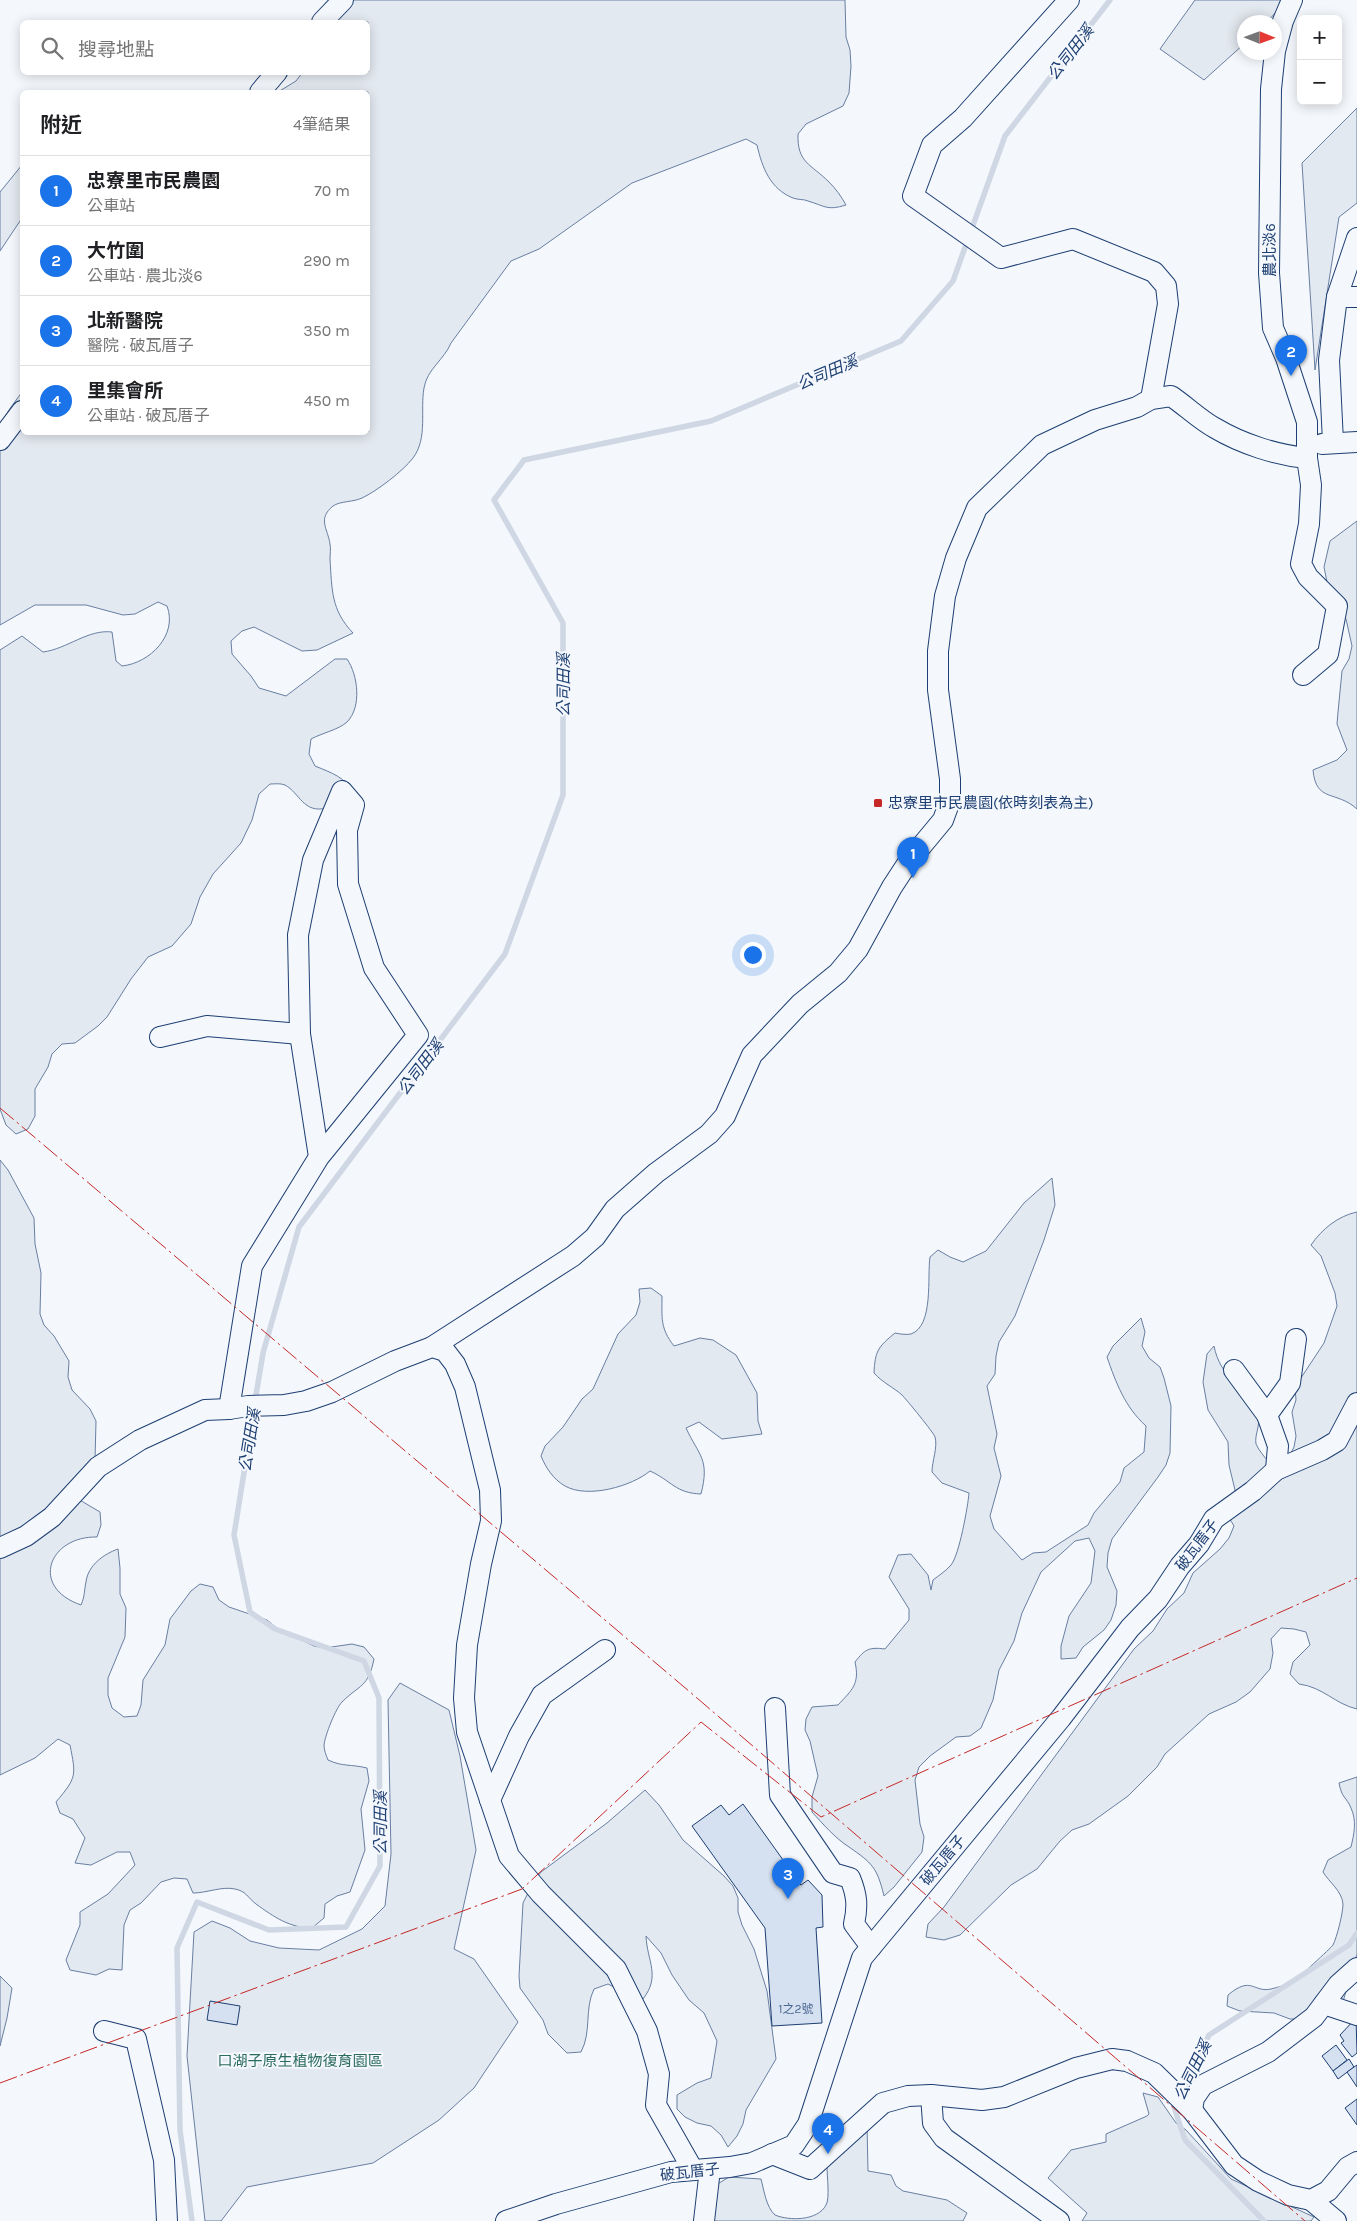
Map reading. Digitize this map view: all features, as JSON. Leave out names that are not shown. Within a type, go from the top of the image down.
[{"type":"street","points":[[324,20],[343,0]]},
{"type":"street","points":[[1069,0],[963,118],[932,145],[914,196],[1001,258],[1073,239],[1154,272],[1166,286],[1168,304],[1151,399]]},
{"type":"street","name":"農北淡6","points":[[1292,0],[1283,21],[1275,51],[1271,89],[1270,273],[1273,328],[1286,358],[1307,422],[1307,452],[1311,485],[1309,524],[1301,564],[1308,577],[1337,606],[1328,654],[1303,674]]},
{"type":"street","points":[[262,90],[274,75]]},
{"type":"street","points":[[1333,442],[1329,360],[1347,297],[1357,238]]},
{"type":"street","points":[[0,1548],[26,1536],[52,1517],[98,1467],[140,1440],[205,1410],[306,1402],[332,1392],[395,1361],[432,1347],[573,1256],[595,1238],[615,1209],[656,1173],[710,1134],[725,1116],[752,1055],[800,1004],[838,973],[858,949],[892,887],[909,861],[943,820],[950,801],[950,779],[938,690],[938,651],[945,596],[956,558],[977,508],[1042,445],[1095,420],[1137,407],[1151,399],[1171,396],[1214,428],[1290,457],[1333,442],[1357,442]]},
{"type":"street","points":[[0,440],[20,414]]},
{"type":"street","points":[[238,1408],[252,1266],[319,1157],[418,1035],[374,968],[348,884],[347,830],[354,805],[342,791],[313,860],[298,935],[300,1034],[319,1157]]},
{"type":"street","points":[[160,1037],[207,1026],[300,1034]]},
{"type":"street","points":[[1267,1415],[1290,1383],[1296,1339]]},
{"type":"street","points":[[432,1347],[445,1351],[456,1364],[459,1371],[465,1387],[490,1490],[491,1521],[481,1564],[467,1645],[464,1698],[468,1732],[509,1856],[541,1894],[616,1969],[647,2032],[660,2074],[656,2105],[702,2169],[704,2221]]},
{"type":"street","points":[[1234,1370],[1267,1415],[1278,1446],[1276,1470]]},
{"type":"street","name":"破瓦厝子","points":[[506,2221],[556,2204],[662,2174],[752,2163],[794,2145],[808,2124],[862,1958],[1055,1725],[1130,1628],[1158,1599],[1180,1566],[1199,1544],[1214,1519],[1253,1491],[1276,1470],[1297,1459],[1322,1450],[1337,1441],[1357,1403]]},
{"type":"street","points":[[490,1800],[519,1736],[542,1695],[605,1650]]},
{"type":"street","points":[[775,1708],[780,1795],[833,1873],[850,1878],[856,1893],[858,1906],[854,1924],[871,1948]]},
{"type":"street","points":[[1190,2108],[1203,2085],[1268,2052],[1314,2017],[1338,1985],[1357,1968]]},
{"type":"street","points":[[1324,2004],[1357,2015]]},
{"type":"street","points":[[104,2031],[136,2039],[164,2160],[167,2221]]},
{"type":"street","points":[[772,2154],[810,2169],[882,2103],[908,2096],[930,2095],[982,2100],[1004,2097],[1076,2068],[1112,2059],[1127,2062],[1154,2073],[1190,2108],[1234,2165],[1258,2181],[1288,2196],[1311,2200],[1336,2221]]},
{"type":"street","points":[[930,2095],[933,2123],[944,2138],[1059,2221]]},
{"type":"street","points":[[1311,2200],[1328,2191],[1348,2167],[1357,2162]]},
{"type":"green space","points":[[351,0],[845,0],[846,37],[850,50],[851,66],[849,93],[843,106],[806,124],[798,134],[798,144],[806,162],[832,185],[846,205],[834,208],[826,207],[806,200],[795,199],[785,194],[778,189],[768,176],[757,145],[746,139],[632,183],[539,249],[511,261],[428,375],[423,397],[422,433],[418,450],[413,458],[396,475],[375,491],[359,499],[336,504],[326,515],[324,520],[330,546],[331,580],[334,599],[340,616],[353,633],[317,650],[302,651],[254,627],[242,631],[231,641],[232,654],[259,688],[286,696],[335,659],[347,659],[354,673],[357,691],[352,716],[343,725],[311,739],[309,754],[315,766],[332,773],[347,783],[355,794],[330,807],[319,809],[307,805],[283,784],[270,784],[259,794],[252,820],[241,843],[213,874],[200,897],[191,924],[172,946],[148,957],[131,979],[107,1017],[98,1026],[75,1043],[62,1044],[52,1054],[48,1067],[35,1089],[35,1116],[28,1129],[16,1134],[6,1125],[0,1109],[0,650],[22,636],[43,652],[61,647],[94,633],[112,632],[116,661],[122,666],[142,659],[159,646],[169,627],[169,617],[167,606],[158,602],[135,614],[123,615],[86,605],[35,605],[0,625],[0,430],[6,414],[20,395],[20,435],[370,435],[370,90],[281,90],[296,81],[300,75],[370,75],[370,20],[336,20]]},
{"type":"green space","points":[[1195,0],[1287,0],[1273,15],[1237,15],[1237,50],[1204,80],[1160,49]]},
{"type":"green space","points":[[1357,108],[1357,203],[1339,217],[1315,370],[1302,163]]},
{"type":"green space","points":[[20,167],[20,221],[0,251],[0,192]]},
{"type":"green space","points":[[1357,521],[1357,809],[1349,803],[1323,792],[1318,787],[1313,770],[1337,760],[1347,750],[1337,724],[1342,671],[1349,659],[1352,646],[1346,619],[1336,607],[1324,567],[1330,541]]},
{"type":"green space","points":[[0,1160],[8,1170],[34,1218],[35,1244],[41,1273],[40,1314],[44,1325],[54,1336],[69,1361],[68,1377],[72,1390],[90,1409],[96,1421],[95,1460],[78,1499],[100,1512],[101,1525],[97,1537],[80,1539],[67,1545],[57,1553],[51,1564],[51,1575],[55,1587],[65,1597],[81,1605],[87,1576],[93,1565],[102,1557],[118,1549],[120,1594],[126,1608],[125,1637],[108,1678],[108,1695],[112,1708],[124,1717],[137,1716],[141,1705],[143,1680],[165,1645],[170,1619],[191,1591],[200,1584],[213,1587],[219,1600],[229,1607],[267,1620],[278,1629],[314,1646],[325,1648],[352,1644],[364,1647],[374,1659],[366,1681],[342,1702],[337,1710],[324,1745],[328,1760],[338,1764],[367,1768],[369,1781],[361,1809],[365,1850],[350,1892],[337,1896],[325,1904],[324,1918],[312,1928],[304,1928],[282,1921],[253,1902],[239,1890],[225,1888],[193,1893],[187,1879],[174,1878],[161,1882],[141,1903],[130,1910],[124,1925],[122,1970],[109,1969],[96,1975],[70,1970],[66,1960],[80,1925],[80,1912],[108,1894],[135,1865],[130,1852],[117,1852],[91,1865],[75,1863],[85,1838],[73,1819],[60,1813],[56,1802],[68,1787],[73,1776],[74,1770],[70,1745],[58,1739],[35,1758],[0,1775]]},
{"type":"green space","points":[[1052,1178],[1055,1205],[1044,1240],[1015,1316],[999,1342],[995,1374],[987,1386],[997,1434],[994,1448],[1001,1476],[990,1516],[994,1529],[1022,1560],[1033,1553],[1046,1552],[1088,1525],[1094,1513],[1120,1482],[1124,1468],[1144,1452],[1146,1426],[1127,1403],[1107,1357],[1113,1346],[1141,1318],[1145,1332],[1142,1346],[1149,1358],[1160,1367],[1171,1406],[1170,1453],[1166,1465],[1158,1477],[1112,1539],[1107,1567],[1117,1591],[1116,1605],[1111,1620],[1104,1630],[1083,1647],[1076,1658],[1061,1659],[1061,1646],[1069,1616],[1091,1583],[1095,1551],[1089,1538],[1075,1541],[1041,1572],[1022,1613],[1014,1641],[999,1670],[993,1700],[981,1728],[970,1736],[956,1737],[930,1756],[919,1767],[915,1780],[920,1824],[924,1837],[922,1852],[894,1887],[884,1896],[879,1878],[868,1862],[834,1835],[812,1812],[812,1797],[818,1776],[810,1741],[805,1730],[806,1719],[812,1707],[838,1705],[856,1681],[855,1662],[868,1650],[875,1648],[885,1649],[909,1620],[909,1609],[889,1577],[898,1555],[911,1554],[928,1575],[931,1590],[933,1580],[951,1565],[960,1542],[969,1493],[942,1483],[932,1472],[936,1445],[935,1437],[902,1395],[874,1373],[875,1359],[881,1346],[895,1333],[911,1334],[918,1329],[923,1321],[928,1300],[930,1257],[938,1250],[963,1262],[986,1251],[1024,1203]]},
{"type":"green space","points":[[1357,1212],[1357,1709],[1349,1707],[1315,1688],[1299,1684],[1290,1674],[1293,1662],[1310,1645],[1306,1632],[1281,1628],[1271,1639],[1273,1653],[1270,1669],[1250,1692],[1236,1702],[1209,1714],[1165,1754],[1157,1767],[1128,1796],[1089,1824],[1072,1830],[1060,1841],[1037,1869],[1011,1885],[960,1935],[944,1940],[926,1937],[928,1924],[944,1907],[1134,1649],[1153,1631],[1167,1609],[1184,1593],[1193,1573],[1220,1549],[1229,1538],[1234,1526],[1228,1516],[1235,1490],[1229,1465],[1228,1442],[1208,1410],[1203,1382],[1207,1354],[1214,1346],[1221,1366],[1257,1414],[1259,1421],[1256,1444],[1259,1449],[1269,1463],[1288,1459],[1294,1447],[1296,1436],[1292,1412],[1296,1400],[1295,1387],[1324,1343],[1337,1306],[1335,1293],[1321,1256],[1311,1245],[1331,1224]]},
{"type":"green space","points":[[651,1288],[662,1296],[664,1328],[674,1346],[700,1338],[713,1340],[736,1355],[757,1393],[758,1421],[762,1434],[722,1439],[699,1422],[686,1428],[704,1465],[701,1494],[679,1489],[650,1471],[632,1482],[609,1489],[585,1491],[565,1486],[553,1477],[541,1456],[545,1446],[563,1427],[582,1399],[593,1389],[618,1334],[636,1315],[640,1302],[639,1289]]},
{"type":"green space","name":"口湖子原生植物復育園區","points":[[400,1683],[449,1710],[460,1756],[476,1850],[454,1949],[474,1959],[518,2022],[474,2088],[439,2120],[373,2163],[247,2187],[221,2221],[205,2221],[187,2056],[194,1932],[212,1921],[230,1928],[250,1941],[279,1948],[319,1950],[362,1929],[385,1906],[391,1854],[388,1700]]},
{"type":"green space","points":[[1357,1777],[1357,1954],[1342,2005],[1306,2019],[1290,2019],[1274,2013],[1240,2011],[1227,2006],[1228,1995],[1242,1986],[1247,1985],[1265,1990],[1293,1982],[1333,1945],[1340,1925],[1343,1904],[1338,1891],[1323,1872],[1328,1860],[1351,1847],[1354,1818],[1349,1804],[1341,1792],[1339,1783]]},
{"type":"green space","points":[[645,1790],[659,1805],[683,1840],[733,1886],[738,1898],[738,1912],[742,1925],[754,1949],[767,1991],[776,2059],[746,2110],[743,2124],[737,2136],[728,2147],[721,2135],[711,2126],[697,2123],[685,2117],[677,2109],[677,2095],[697,2083],[711,2078],[717,2041],[704,2013],[689,2000],[672,1975],[661,1953],[646,1936],[652,1968],[651,1983],[648,1991],[643,1999],[631,1996],[608,1984],[594,1989],[589,2005],[586,2036],[581,2052],[567,2053],[548,2034],[543,2020],[520,1988],[523,1903],[534,1881],[541,1872],[607,1823]]},
{"type":"green space","points":[[0,1976],[12,1988],[0,2046]]},
{"type":"green space","points":[[1143,2093],[1158,2097],[1176,2123],[1186,2130],[1231,2179],[1314,2217],[1311,2221],[1082,2221],[1087,2213],[1048,2178],[1071,2150],[1106,2142],[1106,2134],[1147,2116],[1149,2114]]},
{"type":"green space","points":[[867,2125],[868,2171],[891,2175],[896,2186],[903,2191],[947,2200],[967,2213],[963,2221],[710,2221],[716,2185],[729,2177],[761,2179],[767,2203],[775,2215],[795,2219],[817,2214],[827,2202],[827,2167]]},
{"type":"building","points":[[743,1804],[801,1885],[808,1880],[822,1895],[823,1927],[816,1928],[822,2023],[772,2026],[765,1928],[692,1826],[721,1805],[729,1815]]},
{"type":"building","points":[[210,2001],[240,2006],[237,2025],[207,2020]]},
{"type":"building","points":[[1356,2018],[1357,2053],[1352,2057],[1341,2043],[1344,2041],[1340,2035]]},
{"type":"building","points":[[1336,2045],[1347,2060],[1333,2071],[1322,2056]]},
{"type":"building","points":[[1349,2059],[1354,2067],[1338,2079],[1333,2071]]},
{"type":"building","points":[[1357,2065],[1357,2087],[1347,2072]]},
{"type":"building","points":[[1357,2099],[1357,2125],[1345,2108]]},
{"type":"waterway","name":"公司田溪","points":[[255,1401],[263,1353],[299,1227],[505,954],[563,795],[563,623],[494,500],[524,460],[711,421],[901,341],[953,281],[1005,136],[1110,0]]},
{"type":"waterway","name":"公司田溪","points":[[192,2221],[180,2130],[177,1948],[197,1902],[269,1930],[346,1927],[380,1866],[379,1698],[364,1661],[275,1629],[250,1612],[234,1535],[254,1410]]},
{"type":"waterway","name":"公司田溪","points":[[1264,2221],[1185,2140],[1174,2107],[1209,2035],[1349,1945],[1357,1933]]},
{"type":"power","points":[[0,1108],[690,1692],[1305,2221]]},
{"type":"power","points":[[0,2083],[522,1889],[701,1722],[821,1817],[1357,1578]]},
{"type":"place","name":"大竹圍","points":[[1291,376]]},
{"type":"place","name":"忠寮里市民農園(依時刻表為主)","points":[[878,803]]},
{"type":"place","name":"忠寮里市民農園","points":[[913,878]]},
{"type":"place","name":"北新醫院","points":[[788,1899]]},
{"type":"place","name":"里集會所","points":[[828,2154]]}]
